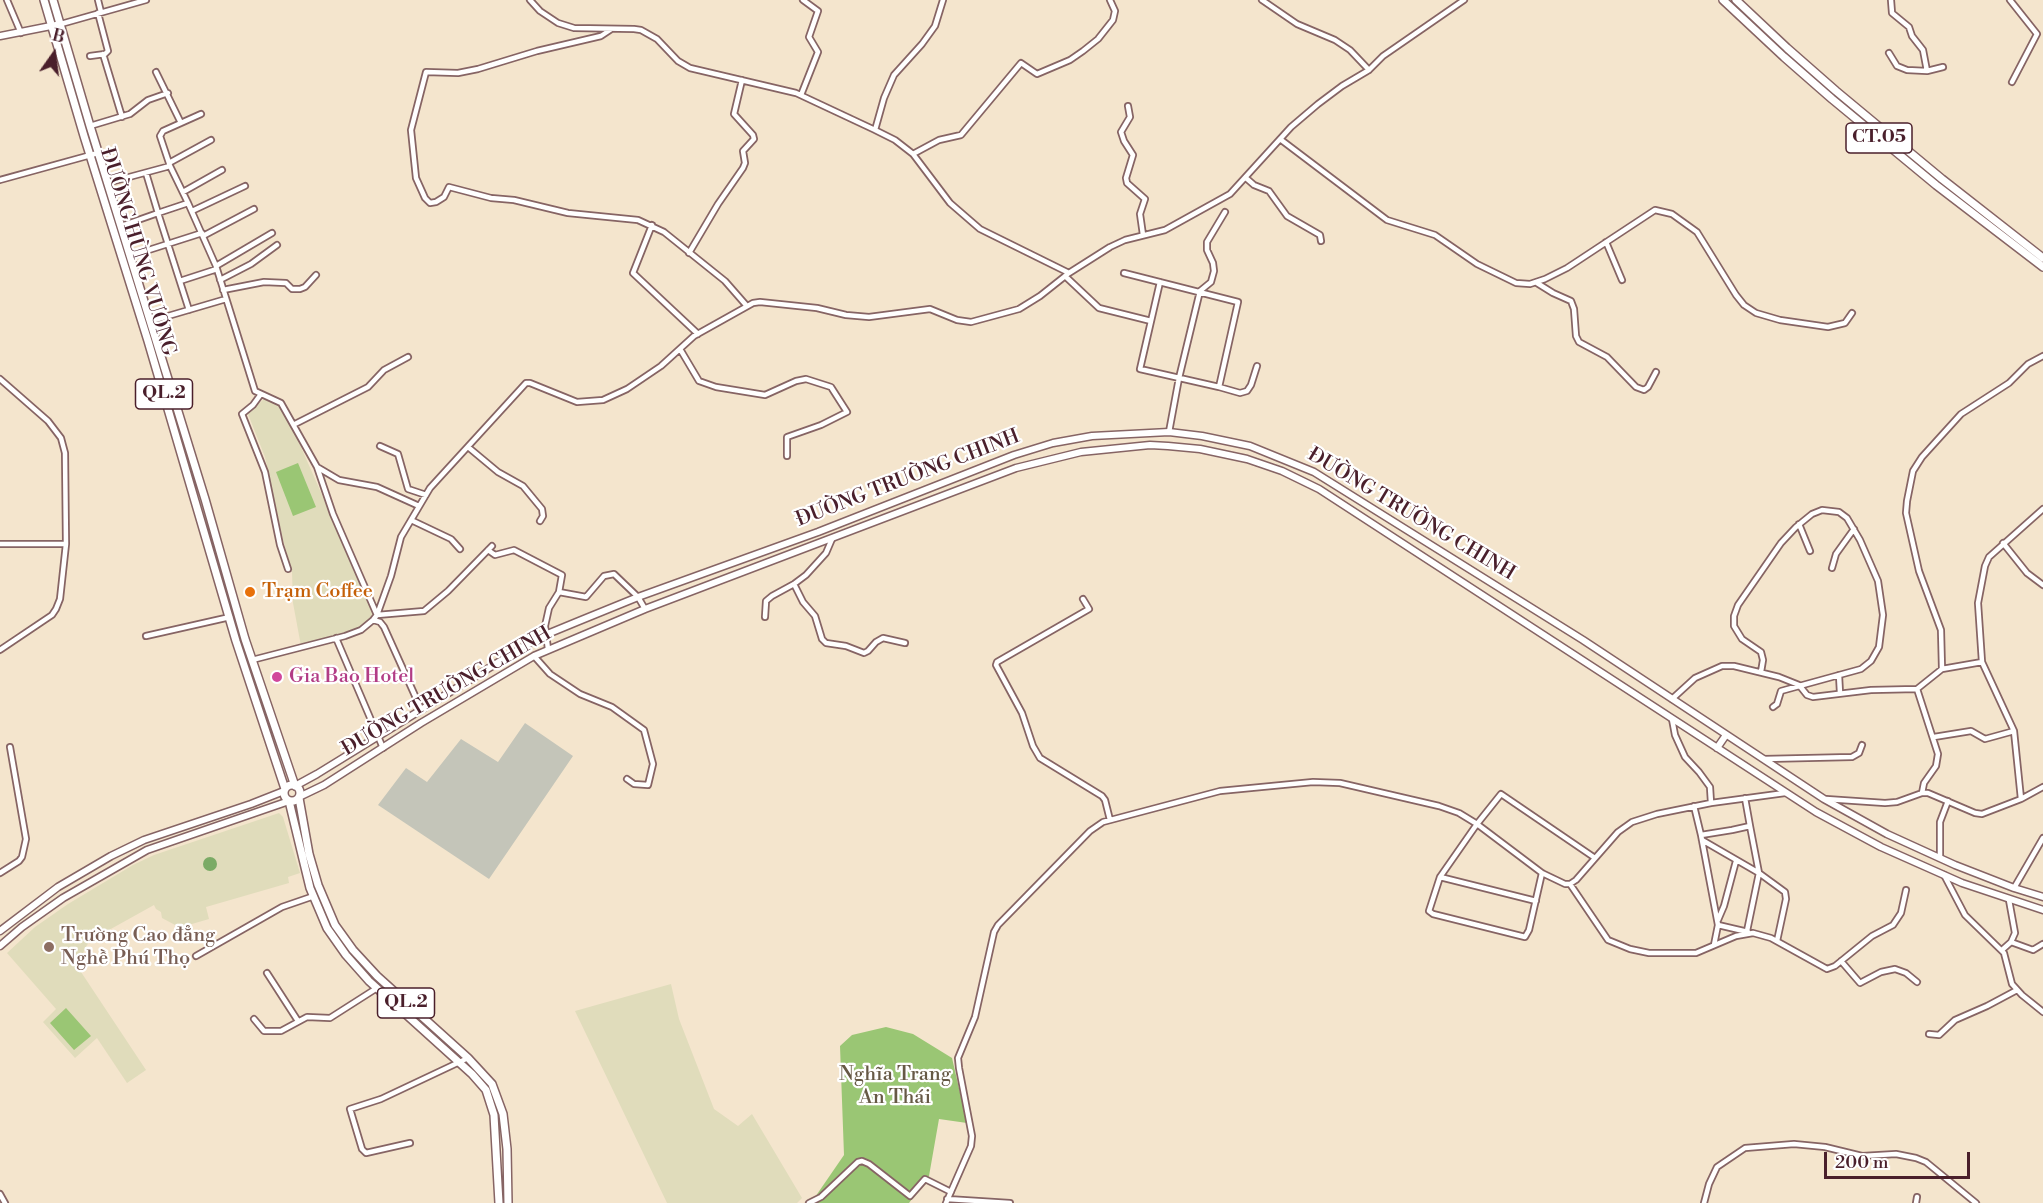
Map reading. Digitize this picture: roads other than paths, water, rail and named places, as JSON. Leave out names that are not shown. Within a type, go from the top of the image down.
[{"type":"highway","name":"ĐƯỜNG HÙNG VƯƠNG","points":[[44,0],[247,675],[284,790]]},
{"type":"highway","name":"ĐƯỜNG HÙNG VƯƠNG","points":[[53,0],[252,660],[295,786]]},
{"type":"highway","name":"CT.05","points":[[1723,0],[1832,99],[1936,185],[2043,267]]},
{"type":"highway","name":"CT.05","points":[[1736,0],[1786,48],[1836,91],[1942,179],[2043,258]]},
{"type":"highway","points":[[284,790],[290,785],[295,786]]},
{"type":"highway","name":"QL.2","points":[[295,786],[300,790],[299,797],[309,854],[318,885],[335,925],[352,950],[377,976],[468,1058],[492,1084],[501,1104],[507,1149],[508,1203]]},
{"type":"highway","name":"QL.2","points":[[284,790],[285,797],[289,801],[301,856],[327,928],[346,955],[377,988],[460,1062],[482,1085],[492,1106],[497,1149],[499,1203]]},
{"type":"highway","points":[[289,801],[295,801],[299,797]]},
{"type":"main road","points":[[0,36],[61,24]]},
{"type":"main road","name":"ĐƯỜNG TRƯỜNG CHINH","points":[[295,786],[545,635],[638,597],[818,532],[1014,455],[1053,443],[1115,434],[1169,432],[1250,446],[1300,465],[1330,481],[1562,627],[1824,799],[1887,834],[1940,858],[2014,888],[2043,897]]},
{"type":"main road","points":[[1115,434],[1117,448]]},
{"type":"main road","name":"ĐƯỜNG TRƯỜNG CHINH","points":[[299,797],[324,785],[534,656],[645,609],[1016,468],[1057,456],[1117,448],[1168,446],[1230,454],[1282,471],[1324,492],[1785,793],[1881,848],[2009,900],[2043,910]]},
{"type":"main road","points":[[1324,492],[1330,481]]},
{"type":"main road","points":[[1717,748],[1726,735]]},
{"type":"main road","points":[[0,932],[58,887],[136,844],[251,804],[284,790]]},
{"type":"main road","points":[[0,946],[63,898],[147,850],[289,801]]},
{"type":"street","points":[[90,57],[108,51],[98,0]]},
{"type":"street","points":[[61,24],[131,2],[146,0]]},
{"type":"street","points":[[530,0],[540,11],[558,23],[574,28],[641,30],[657,39],[683,65],[801,95],[895,140],[913,154],[950,203],[980,230],[1067,275],[1093,304],[1101,309],[1151,321]]},
{"type":"street","points":[[801,95],[818,52],[809,37],[818,11],[803,0]]},
{"type":"street","points":[[875,130],[884,98],[894,75],[935,26],[944,0]]},
{"type":"street","points":[[913,154],[939,140],[961,135],[1021,63],[1037,74],[1070,60],[1083,51],[1098,39],[1113,20],[1115,11],[1110,0]]},
{"type":"street","points":[[1262,0],[1297,24],[1335,40],[1350,50],[1369,70]]},
{"type":"street","points":[[252,660],[361,630],[373,620],[377,615],[391,576],[401,537],[426,495],[435,482],[526,383],[577,402],[603,400],[627,389],[662,366],[698,334],[728,319],[746,305],[760,302],[817,308],[846,315],[869,317],[930,309],[957,320],[971,322],[1018,309],[1110,247],[1125,240],[1165,230],[1230,194],[1280,139],[1318,104],[1369,70],[1383,56],[1464,0]]},
{"type":"street","points":[[1891,0],[1892,13],[1909,27],[1912,36],[1923,50],[1927,71]]},
{"type":"street","points":[[2010,0],[2037,34],[2012,82]]},
{"type":"street","points":[[0,9],[8,3],[21,33]]},
{"type":"street","points":[[610,30],[601,36],[537,51],[463,73],[426,72],[411,130],[416,178],[425,198],[430,203],[440,200],[449,187],[568,213],[629,218],[652,225],[725,281],[746,305]]},
{"type":"street","points":[[103,54],[122,117]]},
{"type":"street","points":[[1889,54],[1893,62],[1901,68],[1927,71],[1943,68]]},
{"type":"street","points":[[156,72],[181,123]]},
{"type":"street","points":[[689,253],[743,168],[745,163],[743,151],[754,139],[734,114],[742,80]]},
{"type":"street","points":[[90,126],[122,117],[136,111],[148,100],[168,93]]},
{"type":"street","points":[[1128,106],[1130,117],[1121,132],[1133,155],[1126,178],[1127,183],[1144,199],[1140,214],[1143,236]]},
{"type":"street","points":[[201,114],[161,133],[169,164],[216,267],[255,390],[281,403],[295,424],[316,467],[333,514],[377,615]]},
{"type":"street","points":[[1280,139],[1387,220],[1435,235],[1477,264],[1516,283],[1537,283],[1567,268],[1639,222],[1650,212],[1661,211],[1672,214],[1697,232],[1736,295],[1751,310],[1774,319],[1828,327],[1845,324],[1852,313]]},
{"type":"street","points":[[107,183],[169,164],[211,140]]},
{"type":"street","points":[[0,180],[98,153]]},
{"type":"street","points":[[183,192],[222,170]]},
{"type":"street","points":[[146,172],[189,310]]},
{"type":"street","points":[[1246,178],[1254,185],[1269,191],[1287,216],[1320,236],[1321,241]]},
{"type":"street","points":[[192,211],[245,186]]},
{"type":"street","points":[[121,226],[188,203]]},
{"type":"street","points":[[130,256],[202,235],[254,209]]},
{"type":"street","points":[[1169,432],[1179,378],[1200,291],[1211,282],[1214,272],[1207,250],[1207,242],[1226,212]]},
{"type":"street","points":[[652,225],[633,273],[698,334]]},
{"type":"street","points":[[180,281],[216,267],[272,233]]},
{"type":"street","points":[[1606,242],[1622,280]]},
{"type":"street","points":[[220,280],[251,264],[277,245]]},
{"type":"street","points":[[1124,273],[1238,302],[1219,387]]},
{"type":"street","points":[[223,290],[264,282],[286,283],[291,289],[300,289],[316,275]]},
{"type":"street","points":[[1160,282],[1140,369],[1240,393],[1247,391],[1251,385],[1257,366]]},
{"type":"street","points":[[1537,283],[1571,301],[1574,305],[1579,342],[1607,357],[1636,387],[1644,390],[1656,372]]},
{"type":"street","points":[[151,321],[226,299]]},
{"type":"street","points":[[680,349],[699,381],[716,387],[765,395],[801,380],[820,382],[831,387],[847,412],[821,425],[787,436],[787,456]]},
{"type":"street","points":[[1942,669],[1941,630],[1919,571],[1906,513],[1913,471],[1922,457],[1961,414],[2009,383],[2028,364],[2043,356]]},
{"type":"street","points":[[295,424],[368,387],[384,370],[408,357]]},
{"type":"street","points":[[0,379],[48,421],[61,438],[65,453],[66,544],[60,599],[56,609],[52,615],[0,650]]},
{"type":"street","points":[[261,394],[242,414],[265,472],[280,545],[288,568]]},
{"type":"street","points":[[380,446],[398,454],[408,489],[426,495]]},
{"type":"street","points":[[468,447],[504,476],[523,486],[542,509],[543,516],[540,521]]},
{"type":"street","points":[[316,467],[339,480],[377,487],[419,507]]},
{"type":"street","points":[[2021,799],[2014,731],[1982,662],[1979,591],[1987,559],[2043,509]]},
{"type":"street","points":[[1761,672],[1763,660],[1761,652],[1742,639],[1734,626],[1734,616],[1741,600],[1788,534],[1799,524],[1822,510],[1835,510],[1843,514],[1854,529],[1878,581],[1882,598],[1883,624],[1879,647],[1871,661],[1861,669],[1779,692],[1777,704],[1773,706]]},
{"type":"street","points":[[411,520],[451,539],[460,549]]},
{"type":"street","points":[[1799,524],[1810,551]]},
{"type":"street","points":[[1832,567],[1836,554],[1854,529]]},
{"type":"street","points":[[765,617],[766,602],[778,592],[794,584],[816,565],[826,553],[832,539]]},
{"type":"street","points":[[2003,543],[2027,573],[2043,585]]},
{"type":"street","points":[[0,544],[66,544]]},
{"type":"street","points":[[377,615],[424,611],[448,591],[490,548],[495,555],[514,550],[560,573],[563,578],[559,592],[549,608],[545,635],[548,649]]},
{"type":"street","points":[[559,592],[586,597],[604,576],[610,574],[618,576],[638,597],[645,609]]},
{"type":"street","points":[[794,584],[803,602],[815,616],[822,639],[826,643],[846,646],[864,653],[883,638],[905,643]]},
{"type":"street","points":[[1083,599],[1089,609],[996,664],[1022,713],[1033,746],[1040,758],[1102,796],[1110,820]]},
{"type":"street","points":[[146,636],[230,617]]},
{"type":"street","points":[[373,620],[380,622],[384,627],[421,709]]},
{"type":"street","points":[[336,638],[382,748]]},
{"type":"street","points":[[534,656],[550,674],[580,694],[612,707],[644,730],[653,764],[648,785],[634,784],[627,779]]},
{"type":"street","points":[[1672,699],[1695,678],[1722,666],[1734,666],[1761,672],[1798,685],[1813,698],[1871,690],[1917,689],[1942,669],[1982,662]]},
{"type":"street","points":[[1839,675],[1840,693]]},
{"type":"street","points":[[1917,689],[1934,737],[1938,760],[1924,783],[1922,793]]},
{"type":"street","points":[[1672,719],[1675,735],[1685,757],[1710,787],[1711,803]]},
{"type":"street","points":[[1934,737],[1971,731],[1985,739],[2014,731]]},
{"type":"street","points":[[1764,759],[1852,757],[1859,753],[1862,745]]},
{"type":"street","points":[[0,873],[19,861],[26,839],[9,747]]},
{"type":"street","points":[[1010,1203],[946,1201],[968,1155],[972,1136],[958,1058],[975,1017],[994,932],[998,925],[1090,831],[1104,822],[1220,791],[1326,781],[1367,788],[1459,813],[1542,873],[1557,882],[1570,884],[1618,832],[1632,822],[1695,806],[1785,793]]},
{"type":"street","points":[[1824,799],[1885,803],[1897,802],[1922,793],[1934,795],[1979,814],[1987,813],[2043,788]]},
{"type":"street","points":[[1542,873],[1528,934],[1525,937],[1433,914],[1429,911],[1440,877],[1499,795],[1504,795],[1595,858]]},
{"type":"street","points":[[1745,798],[1759,873],[1747,932]]},
{"type":"street","points":[[1940,858],[1940,822],[1948,801]]},
{"type":"street","points":[[1695,806],[1718,922]]},
{"type":"street","points":[[1702,837],[1750,826]]},
{"type":"street","points":[[1702,837],[1717,849],[1759,873],[1787,896],[1777,941]]},
{"type":"street","points":[[2014,888],[2043,838]]},
{"type":"street","points":[[1706,857],[1717,849]]},
{"type":"street","points":[[1714,945],[1718,922],[1736,861]]},
{"type":"street","points":[[1944,875],[1965,915],[2002,950],[2010,980],[2017,990],[2043,1012]]},
{"type":"street","points":[[1440,877],[1536,901]]},
{"type":"street","points":[[1570,884],[1604,935],[1614,944],[1630,949],[1670,954],[1696,952],[1736,936],[1753,933]]},
{"type":"street","points":[[1718,922],[1777,941],[1824,968],[1832,968],[1872,936],[1893,925],[1901,913],[1906,890]]},
{"type":"street","points":[[196,956],[282,907],[314,896]]},
{"type":"street","points":[[2002,950],[2011,942],[2015,933],[2009,900]]},
{"type":"street","points":[[2011,942],[2033,950],[2043,944]]},
{"type":"street","points":[[1841,962],[1860,983],[1881,972],[1895,969],[1906,973],[1917,982]]},
{"type":"street","points":[[267,973],[298,1021]]},
{"type":"street","points":[[254,1019],[264,1031],[281,1031],[308,1016],[330,1018],[377,988]]},
{"type":"street","points":[[1929,1034],[1939,1035],[1955,1020],[2017,990]]},
{"type":"street","points":[[410,1143],[366,1153],[362,1149],[350,1109],[386,1097],[468,1058]]},
{"type":"street","points":[[1704,1203],[1709,1184],[1718,1167],[1745,1148],[1794,1144],[1862,1156],[1896,1154],[1916,1158],[1926,1162],[1976,1203]]},
{"type":"street","points":[[809,1203],[821,1197],[858,1162],[862,1161],[910,1196],[925,1179],[951,1192]]},
{"type":"street","points":[[0,1194],[5,1203]]},
{"type":"street","points":[[1916,1203],[1917,1197]]},
{"type":"place","name":"Trạm Coffee","points":[[250,592]]},
{"type":"place","name":"Gia Bao Hotel","points":[[277,677]]},
{"type":"place","name":"Trường Cao đẳng Nghề Phú Thọ","points":[[49,947]]},
{"type":"park label","name":"Nghĩa Trang An Thái","points":[[895,1086]]}]
